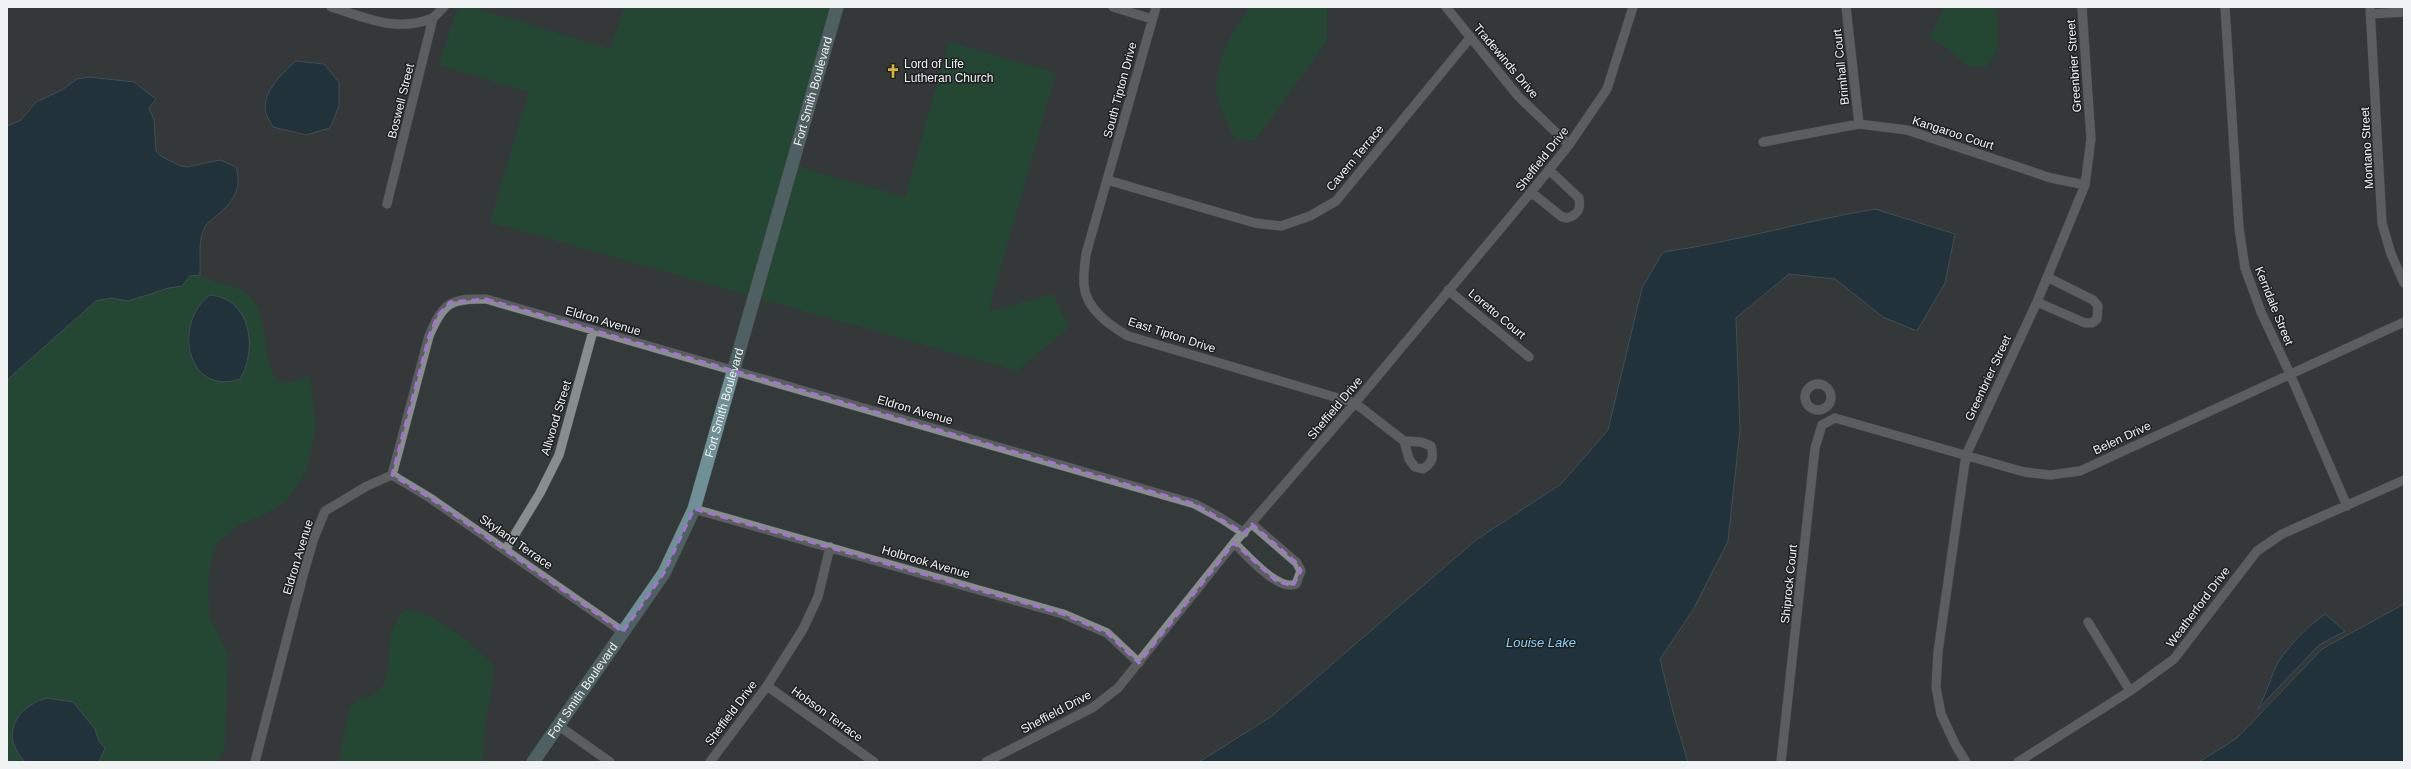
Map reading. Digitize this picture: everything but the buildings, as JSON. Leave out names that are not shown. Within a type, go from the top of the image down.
[{"type":"street","points":[[331,7],[388,24],[405,26],[433,18],[444,7]]},
{"type":"street","name":"Fort Smith Boulevard","points":[[533,762],[664,574],[694,509],[735,370],[837,7]]},
{"type":"street","points":[[1113,7],[1152,19]]},
{"type":"street","name":"South Tipton Drive","points":[[1107,180],[1156,7]]},
{"type":"street","name":"Tradewinds Drive","points":[[1446,7],[1518,96],[1569,145]]},
{"type":"street","name":"Sheffield Drive","points":[[986,762],[1092,708],[1118,688],[1234,543],[1355,403],[1569,145],[1607,89],[1633,7]]},
{"type":"street","name":"Brimhall Court","points":[[1846,7],[1859,124]]},
{"type":"street","name":"Greenbrier Street","points":[[1966,762],[1956,746],[1941,714],[1936,687],[1938,652],[1966,455],[2037,302],[2085,185],[2091,139],[2082,7]]},
{"type":"street","name":"Kerridale Street","points":[[2225,7],[2239,228],[2245,268],[2261,312],[2290,374],[2347,506]]},
{"type":"street","points":[[2370,10],[2404,12]]},
{"type":"street","name":"Montano Street","points":[[2370,10],[2382,223],[2391,254],[2404,283]]},
{"type":"street","name":"Boswell Street","points":[[388,204],[433,18]]},
{"type":"street","name":"Cavern Terrace","points":[[1107,180],[1255,223],[1281,226],[1310,216],[1336,201],[1470,38]]},
{"type":"street","name":"Kangaroo Court","points":[[1763,142],[1859,124],[1907,130],[2051,178],[2085,185]]},
{"type":"street","points":[[1531,192],[1562,217],[1567,218],[1577,214],[1580,208],[1579,198],[1548,170]]},
{"type":"street","name":"East Tipton Drive","points":[[1107,180],[1086,254],[1084,286],[1094,310],[1108,324],[1128,336],[1355,403]]},
{"type":"street","points":[[2037,302],[2085,323],[2092,323],[2097,319],[2098,306],[2093,300],[2047,277]]},
{"type":"street","name":"Loretto Court","points":[[1448,290],[1529,357]]},
{"type":"street","name":"Eldron Avenue","points":[[255,762],[304,572],[314,538],[325,511],[367,486],[392,475],[428,336],[438,315],[450,302],[465,299],[486,299],[593,331],[735,370],[1195,504],[1244,533]]},
{"type":"street","name":"Belen Drive","points":[[1832,420],[1966,455],[2024,472],[2050,475],[2080,471],[2404,322]]},
{"type":"street","name":"Allwood Street","points":[[506,549],[540,493],[559,455],[593,331]]},
{"type":"street","points":[[1355,403],[1404,441]]},
{"type":"street","points":[[1823,409],[1832,420]]},
{"type":"street","name":"Shiprock Court","points":[[1781,762],[1816,448],[1822,425],[1832,420]]},
{"type":"street","name":"Skyland Terrace","points":[[392,475],[430,498],[506,549],[623,632]]},
{"type":"street","name":"Weatherford Drive","points":[[2018,762],[2130,691],[2174,659],[2257,550],[2282,534],[2404,480]]},
{"type":"street","name":"Holbrook Avenue","points":[[694,509],[1063,614],[1107,633],[1139,663]]},
{"type":"street","points":[[1234,543],[1276,581],[1286,586],[1296,584],[1301,571],[1297,563],[1252,524]]},
{"type":"street","name":"Sheffield Drive","points":[[710,762],[767,686],[803,629],[818,597],[830,547]]},
{"type":"street","points":[[2088,622],[2130,691]]},
{"type":"street","name":"Hobson Terrace","points":[[767,686],[874,762]]},
{"type":"street","points":[[559,726],[610,762]]},
{"type":"highlighted area","points":[[486,299],[1195,504],[1244,533],[1252,524],[1297,563],[1301,571],[1293,586],[1276,581],[1234,543],[1139,663],[1107,633],[1063,614],[694,509],[664,573],[623,632],[430,498],[392,475],[429,336],[438,315],[450,302]]},
{"type":"green space","points":[[458,7],[472,7],[610,49],[625,7],[831,8],[750,296],[490,222],[529,92],[439,65]]},
{"type":"green space","points":[[1250,7],[1327,7],[1327,41],[1255,140],[1235,139],[1226,120],[1217,92],[1218,75],[1223,54],[1238,25]]},
{"type":"green space","points":[[1945,7],[1995,7],[1998,31],[1997,47],[1991,61],[1985,67],[1968,66],[1947,48],[1932,40],[1932,33]]},
{"type":"green space","points":[[949,42],[1056,73],[988,312],[1053,294],[1069,327],[1017,371],[761,299],[799,167],[905,197]]},
{"type":"green space","points":[[200,275],[206,279],[234,287],[247,294],[252,299],[258,308],[261,319],[269,364],[273,374],[279,382],[290,382],[310,376],[316,427],[306,471],[287,501],[263,515],[238,525],[215,545],[208,576],[209,615],[228,654],[225,747],[217,762],[99,762],[105,748],[99,742],[95,729],[73,702],[47,698],[35,702],[18,715],[17,755],[25,762],[7,762],[7,380],[96,301],[111,298],[128,301],[169,288],[182,286],[190,276]],"holes":[[[210,295],[220,296],[251,348],[245,370],[240,379],[211,379],[195,364],[190,355],[188,346],[189,326],[197,309]]]},
{"type":"green space","points":[[408,609],[432,618],[454,631],[493,665],[491,690],[484,730],[484,750],[482,762],[339,762],[349,709],[358,699],[374,694],[383,686],[387,674],[392,633],[397,620]]},
{"type":"water","points":[[296,61],[324,64],[339,82],[339,106],[330,128],[306,135],[273,127],[268,119],[265,105],[270,90],[279,77]]},
{"type":"water","points":[[89,77],[134,82],[156,99],[149,108],[154,120],[156,151],[161,156],[178,165],[187,167],[220,160],[236,167],[238,175],[237,189],[231,201],[207,224],[203,231],[200,243],[200,275],[190,276],[182,286],[169,288],[128,301],[111,298],[96,301],[7,380],[7,126],[21,120],[36,102],[62,90],[77,79]]},
{"type":"water","name":"Louise Lake","points":[[1875,209],[1955,234],[1945,283],[1917,331],[1883,317],[1835,279],[1789,274],[1736,318],[1740,430],[1728,541],[1693,610],[1660,659],[1674,716],[1688,762],[1199,762],[1272,716],[1476,540],[1561,484],[1608,430],[1642,288],[1663,252],[1717,243],[1822,219]]},
{"type":"water","points":[[210,295],[224,298],[235,305],[242,315],[247,327],[249,354],[246,367],[240,379],[222,382],[208,377],[197,368],[191,354],[189,339],[191,322],[198,307]]},
{"type":"water","points":[[2404,604],[2404,762],[2199,762],[2237,738],[2322,649]]},
{"type":"water","points":[[2325,614],[2345,631],[2319,645],[2257,710],[2279,661],[2300,635]]},
{"type":"water","points":[[47,698],[73,702],[95,729],[99,742],[105,748],[99,762],[25,762],[17,752],[13,742],[15,724],[19,715],[27,708],[36,702]]},
{"type":"place","name":"Lord of Life Lutheran Church","points":[[893,71]]}]
